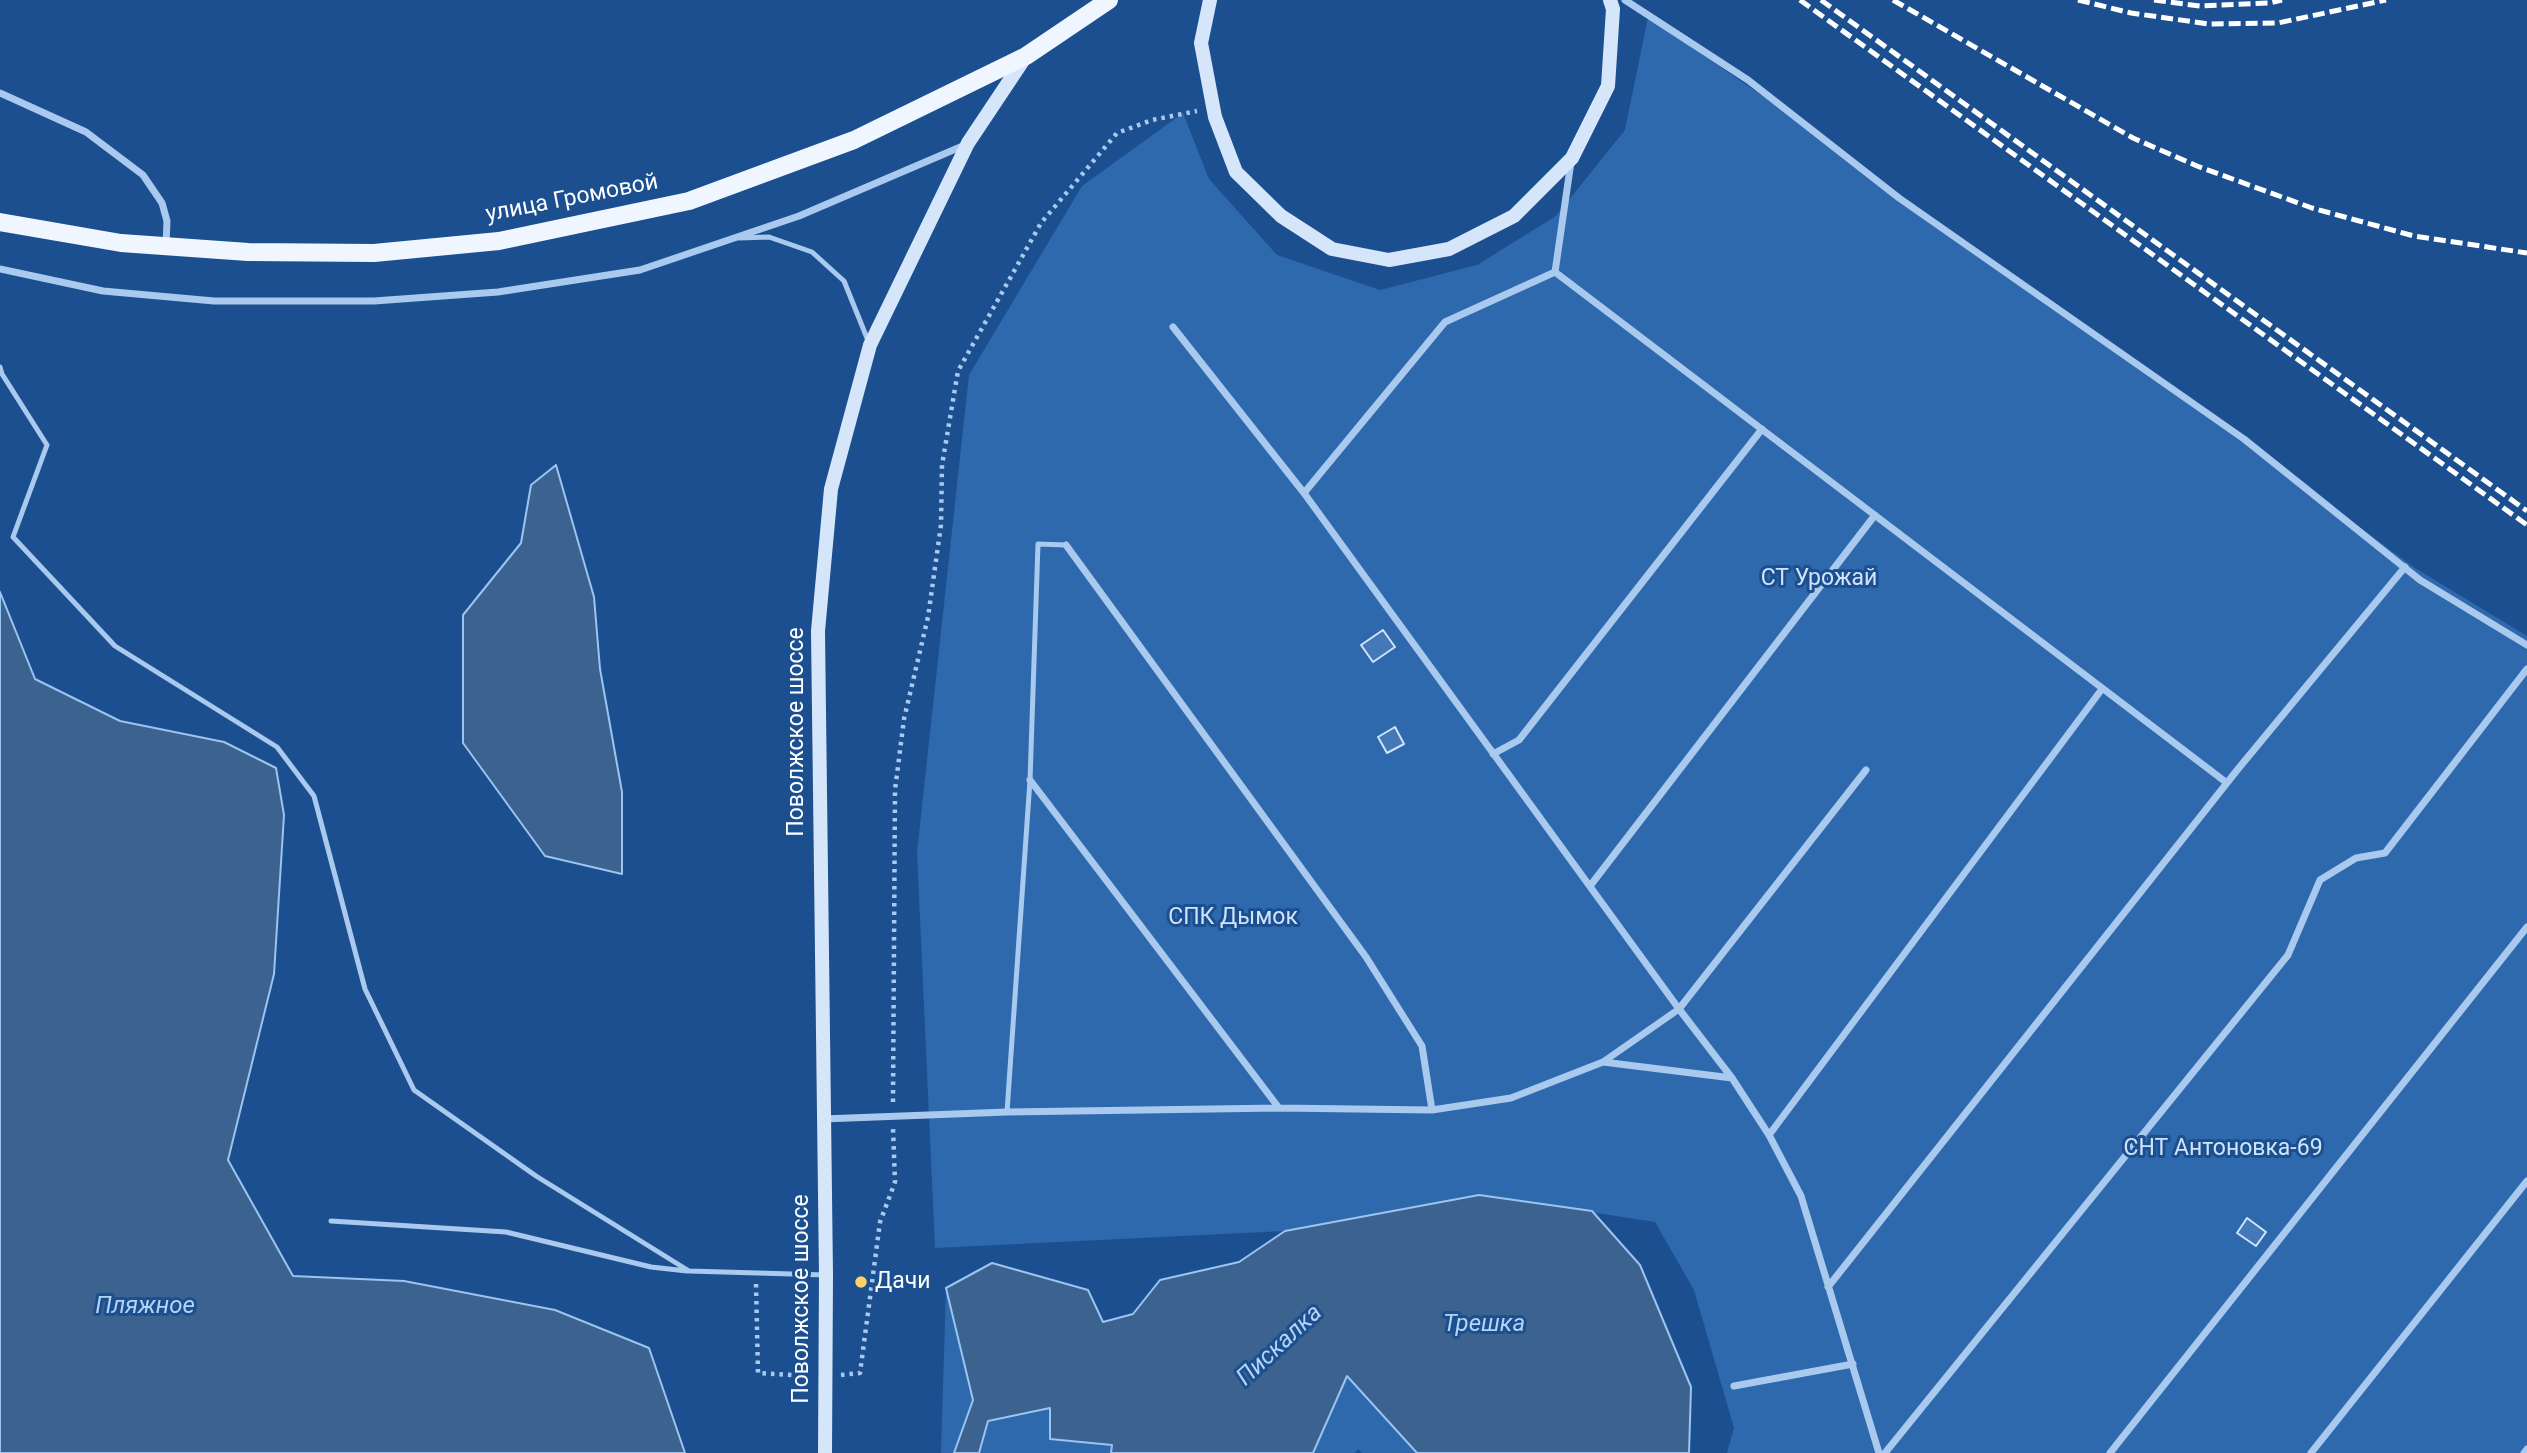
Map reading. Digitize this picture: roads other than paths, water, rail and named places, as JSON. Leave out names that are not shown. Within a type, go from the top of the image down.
[{"type":"main road","name":"улица Громовой","points":[[0,222],[121,243],[248,252],[386,252],[499,241],[689,201],[853,140],[1026,56],[1109,0]]},
{"type":"main road","points":[[1210,0],[1201,43],[1213,108],[1236,172],[1281,216],[1332,249],[1389,260],[1449,250],[1514,216],[1572,158],[1608,86],[1613,9],[1610,0]]},
{"type":"main road","name":"Поволжское шоссе","points":[[825,1453],[826,1275],[818,631],[831,489],[870,345],[968,143],[1026,56]]},
{"type":"street","points":[[1625,0],[1748,80],[1899,198],[2244,439],[2420,580],[2527,645]]},
{"type":"street","points":[[0,93],[86,132],[143,175],[162,203],[167,221],[166,246]]},
{"type":"street","points":[[0,269],[103,291],[214,300],[374,301],[498,292],[640,270],[799,216],[968,143]]},
{"type":"street","points":[[1556,272],[1572,158]]},
{"type":"street","points":[[1556,272],[2227,783]]},
{"type":"street","points":[[1304,493],[1445,322],[1556,272]]},
{"type":"street","points":[[1173,327],[1304,493],[1732,1078],[1769,1135],[1801,1196],[1878,1453]]},
{"type":"street","points":[[1493,754],[1520,740],[1762,429]]},
{"type":"street","points":[[1590,886],[1875,515]]},
{"type":"street","points":[[1066,545],[1366,957],[1422,1046],[1432,1110]]},
{"type":"street","points":[[1828,1287],[2227,783],[2405,567]]},
{"type":"street","points":[[1885,1453],[2288,955],[2320,880],[2356,858],[2385,853],[2527,669]]},
{"type":"street","points":[[1769,1135],[2102,689]]},
{"type":"street","points":[[822,1119],[1007,1112],[1279,1108],[1432,1110],[1511,1098],[1603,1062],[1679,1009],[1866,770]]},
{"type":"street","points":[[1030,780],[1279,1108]]},
{"type":"street","points":[[2110,1453],[2527,927]]},
{"type":"street","points":[[1603,1062],[1732,1078]]},
{"type":"street","points":[[2311,1453],[2527,1181]]},
{"type":"street","points":[[1734,1386],[1853,1364]]},
{"type":"street","points":[[2524,1453],[2527,1449]]},
{"type":"lane","points":[[732,239],[769,237],[812,251],[844,281],[870,345]]},
{"type":"lane","points":[[0,367],[47,445],[13,537],[115,646],[277,747],[314,796],[365,989],[414,1090],[536,1176],[689,1271]]},
{"type":"lane","points":[[1007,1112],[1030,780],[1038,544],[1066,545]]},
{"type":"lane","points":[[331,1222],[506,1232],[650,1267],[689,1271],[826,1275]]},
{"type":"water","points":[[556,465],[594,597],[600,669],[622,792],[622,874],[545,856],[463,743],[463,615],[521,543],[531,485]]},
{"type":"water","name":"Пляжное","points":[[0,592],[35,679],[120,721],[224,742],[276,768],[284,815],[274,974],[228,1160],[293,1276],[404,1281],[555,1310],[649,1348],[685,1453],[0,1453]]},
{"type":"water","name":"Трешка","points":[[1479,1195],[1592,1211],[1640,1265],[1691,1387],[1689,1453],[1417,1453],[1347,1376],[1313,1453],[1111,1453],[1112,1445],[1050,1439],[1050,1408],[988,1421],[979,1453],[954,1453],[973,1400],[946,1288],[992,1263],[1088,1290],[1103,1322],[1133,1314],[1160,1280],[1239,1262],[1285,1231]]},
{"type":"railway","points":[[1800,0],[2527,525]]},
{"type":"railway","points":[[1821,0],[2527,511]]},
{"type":"railway","points":[[1893,0],[2133,138],[2197,166],[2312,208],[2414,236],[2527,253]]},
{"type":"railway","points":[[2078,0],[2131,13],[2209,24],[2278,23],[2386,0]]},
{"type":"railway","points":[[2154,0],[2200,6],[2282,0]]},
{"type":"place","name":"Дачи","points":[[861,1282]]},
{"type":"park label","name":"СТ Урожай","points":[[1819,579]]},
{"type":"park label","name":"СПК Дымок","points":[[1233,918]]},
{"type":"park label","name":"СНТ Антоновка-69","points":[[2223,1149]]},
{"type":"water label","name":"Пискалка","points":[[1280,1346]]}]
